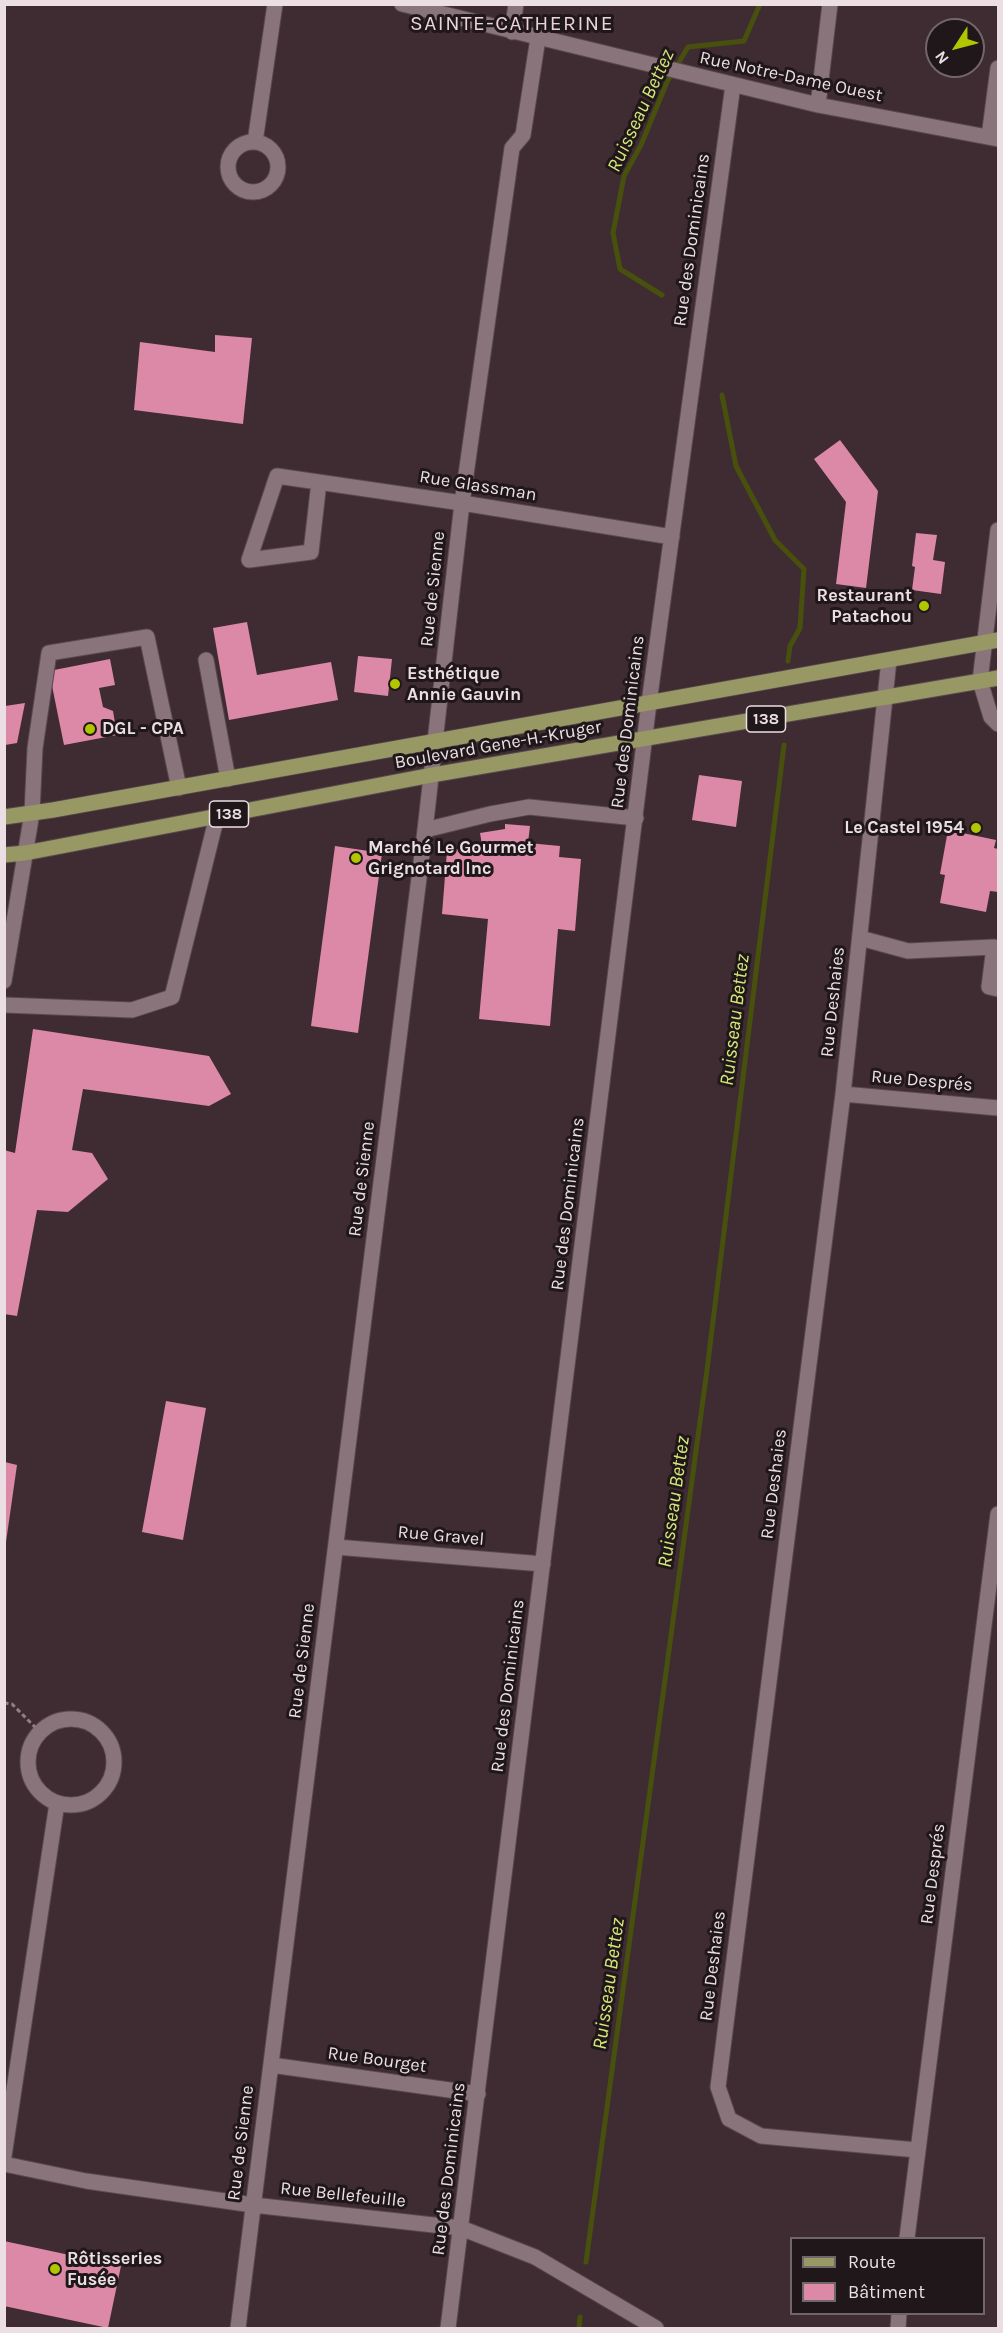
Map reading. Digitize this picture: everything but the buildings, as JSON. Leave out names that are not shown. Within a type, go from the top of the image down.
[{"type":"main road","name":"Boulevard Gene-H.-Kruger","points":[[4,817],[179,788],[991,642]]},
{"type":"main road","name":"Boulevard Gene-H.-Kruger","points":[[4,855],[26,853],[432,775],[999,678]]},
{"type":"street","points":[[255,142],[275,4]]},
{"type":"street","name":"Rue Notre-Dame Ouest","points":[[402,4],[818,105],[994,138]]},
{"type":"street","points":[[512,32],[516,4]]},
{"type":"street","points":[[818,105],[830,4]]},
{"type":"street","name":"Rue de Sienne","points":[[238,2328],[432,775],[462,503],[512,148],[523,135],[538,38]]},
{"type":"street","points":[[994,138],[999,68]]},
{"type":"street","name":"Rue des Dominicains","points":[[448,2328],[649,703],[733,85]]},
{"type":"street","name":"Rue Glassman","points":[[319,482],[311,552],[249,560],[278,476],[319,482],[462,503],[672,537]]},
{"type":"street","points":[[999,530],[991,642],[980,681],[992,717],[999,724]]},
{"type":"street","points":[[4,981],[8,929],[26,853],[32,813],[34,748],[49,653],[147,637],[179,788]]},
{"type":"street","points":[[206,660],[228,779]]},
{"type":"street","name":"Rue Deshaies","points":[[889,660],[843,1094],[718,2087],[729,2119],[761,2136],[917,2150]]},
{"type":"street","points":[[425,830],[529,807],[636,818]]},
{"type":"street","points":[[4,1005],[132,1010],[172,997],[216,816]]},
{"type":"street","points":[[860,938],[908,951],[994,947],[989,987],[999,989]]},
{"type":"street","name":"Rue Després","points":[[843,1094],[999,1108]]},
{"type":"street","name":"Rue Després","points":[[908,2237],[917,2150],[999,1514]]},
{"type":"street","name":"Rue Gravel","points":[[336,1547],[543,1564]]},
{"type":"street","points":[[64,1720],[79,1720],[92,1725],[103,1734],[112,1752],[112,1773],[106,1786],[97,1797],[84,1803],[71,1805],[57,1803],[44,1796],[34,1785],[29,1772],[28,1758],[32,1744],[40,1732],[51,1724],[64,1720]]},
{"type":"street","points":[[4,2156],[57,1803]]},
{"type":"street","name":"Rue Bourget","points":[[271,2065],[478,2094]]},
{"type":"street","name":"Rue Bellefeuille","points":[[4,2164],[87,2181],[253,2205],[461,2228],[535,2257],[656,2328]]},
{"type":"path","points":[[4,1703],[12,1704],[40,1732]]},
{"type":"waterway","name":"Ruisseau Bettez","points":[[662,295],[620,269],[613,233],[624,176],[641,145],[667,82],[688,47],[744,41],[760,4]]},
{"type":"waterway","name":"Ruisseau Bettez","points":[[722,395],[736,466],[775,540],[804,569],[800,628],[790,646],[788,661]]},
{"type":"waterway","name":"Ruisseau Bettez","points":[[586,2262],[707,1370],[784,745]]},
{"type":"waterway","name":"Ruisseau Bettez","points":[[579,2328],[580,2317]]},
{"type":"place","name":"Restaurant Patachou","points":[[924,606]]},
{"type":"place","name":"Esthétique Annie Gauvin","points":[[395,684]]},
{"type":"place","name":"DGL - CPA","points":[[90,729]]},
{"type":"place","name":"Le Castel 1954","points":[[976,828]]},
{"type":"place","name":"Marché Le Gourmet Grignotard Inc","points":[[356,858]]},
{"type":"place","name":"Rôtisseries Fusée","points":[[55,2269]]},
{"type":"district","name":"SAINTE-CATHERINE","points":[[512,24]]}]
